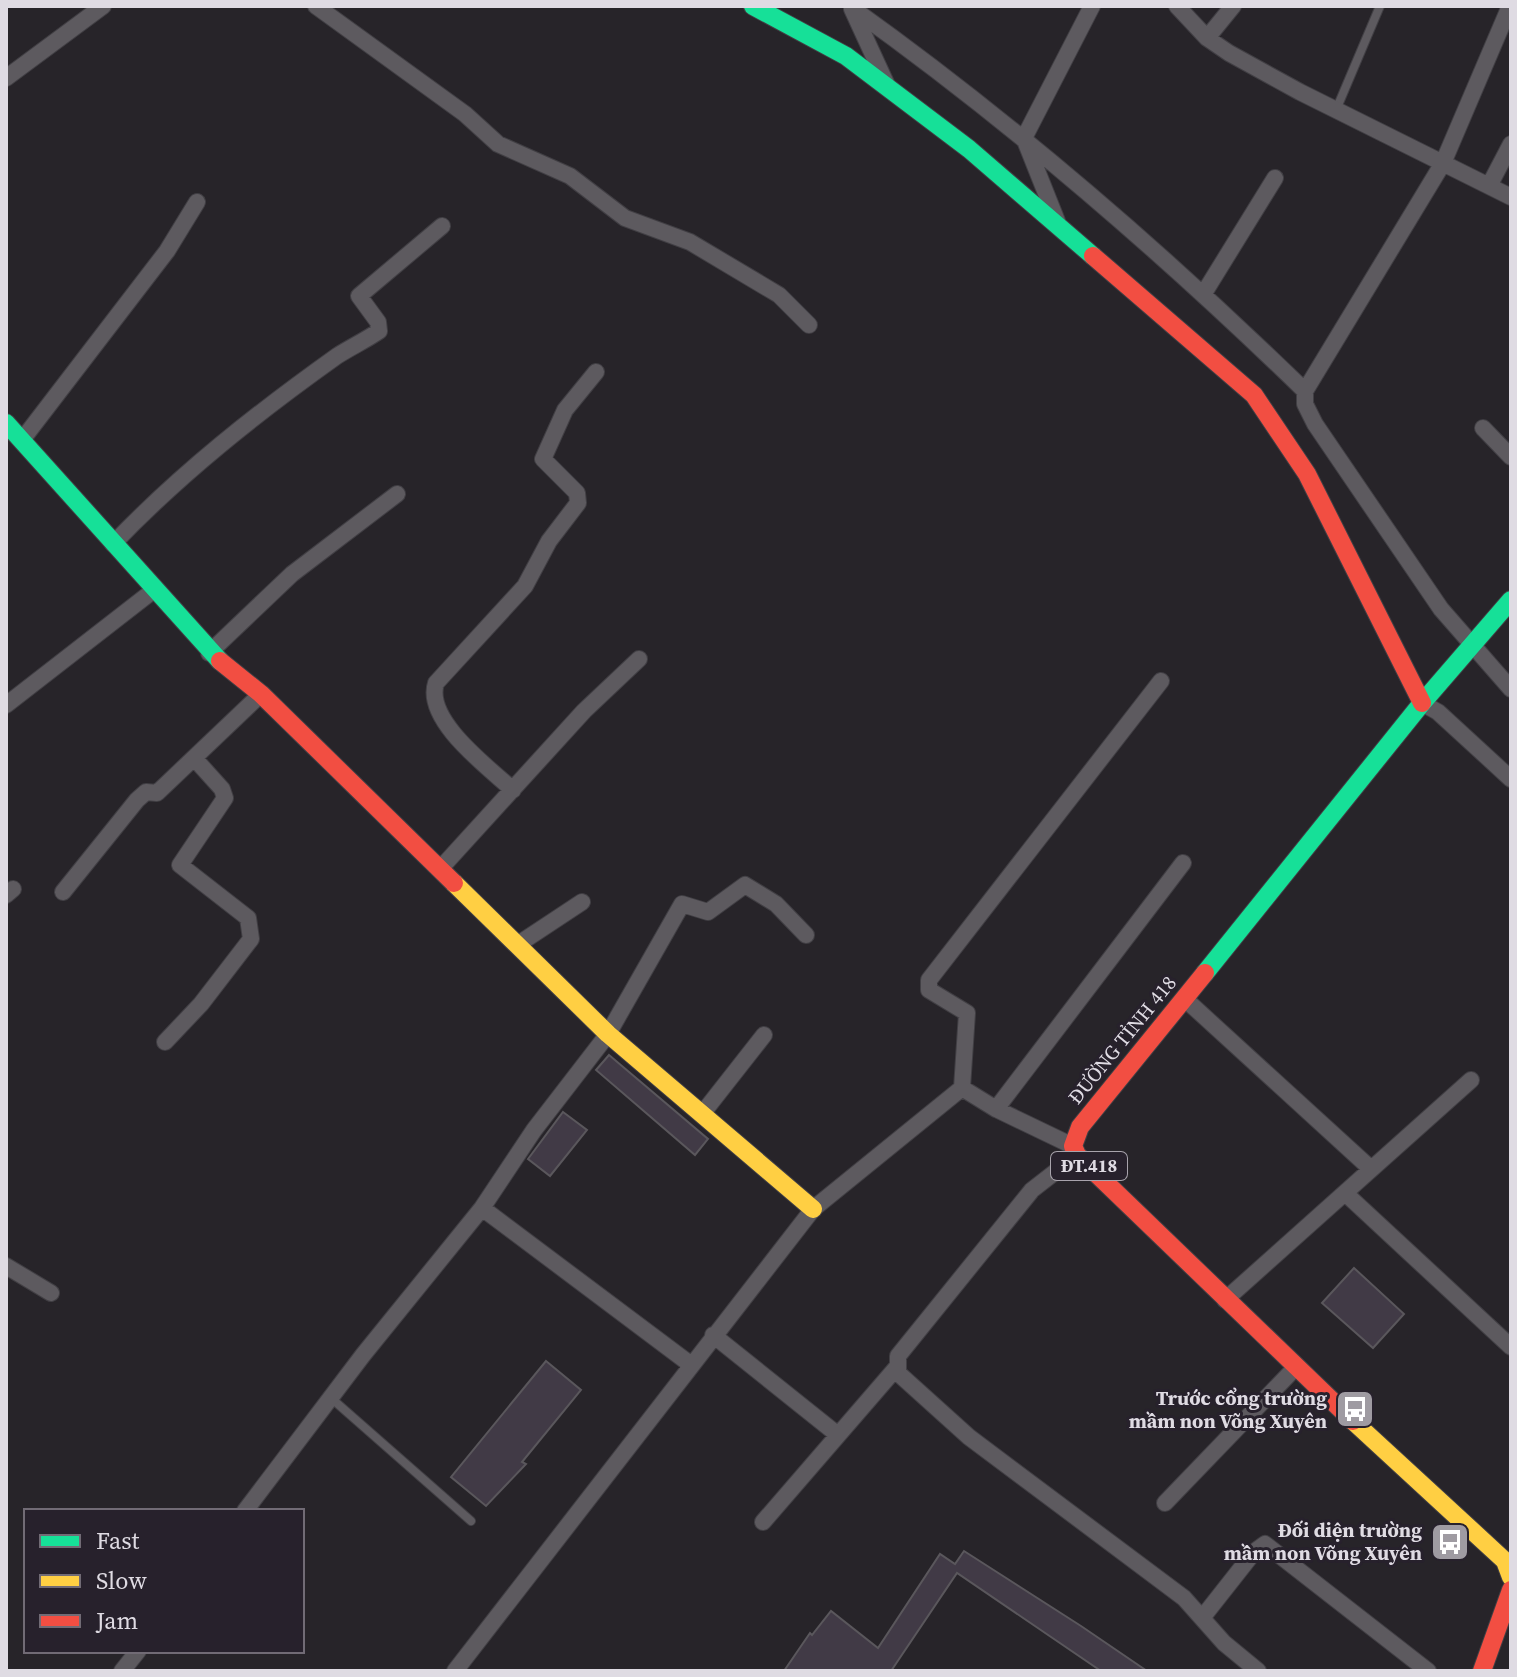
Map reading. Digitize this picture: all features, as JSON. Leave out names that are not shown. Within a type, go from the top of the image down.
[{"type":"main road","points":[[760,8],[846,56],[969,149],[1254,395],[1307,474],[1422,703]]},
{"type":"main road","points":[[6,423],[209,653],[261,694],[608,1034],[813,1209]]},
{"type":"main road","name":"ĐƯỜNG TỈNH 418","points":[[1075,1150],[1080,1127],[1422,703],[1511,600]]},
{"type":"main road","name":"ĐT.418","points":[[1075,1150],[1295,1368],[1505,1561],[1511,1577]]},
{"type":"main road","points":[[1482,1671],[1510,1597]]},
{"type":"street","points":[[6,78],[103,6]]},
{"type":"street","points":[[316,6],[465,114],[498,144],[570,176],[625,218],[702,250],[779,295],[809,325]]},
{"type":"street","points":[[1061,230],[1024,138],[1092,6]]},
{"type":"street","points":[[1177,6],[1207,38],[1336,110],[1511,197]]},
{"type":"street","points":[[1207,38],[1233,6]]},
{"type":"street","points":[[1510,6],[1443,163],[1305,391],[1305,404],[1315,424],[1441,609],[1511,689]]},
{"type":"street","points":[[889,89],[852,8],[939,70],[1024,138],[1204,293],[1305,391]]},
{"type":"street","points":[[1489,186],[1511,144]]},
{"type":"street","points":[[1204,293],[1275,178]]},
{"type":"street","points":[[22,440],[167,251],[197,202]]},
{"type":"street","points":[[113,544],[165,489],[246,423],[340,354],[379,331],[378,322],[359,296],[442,226]]},
{"type":"street","points":[[513,790],[461,743],[435,707],[432,694],[436,683],[525,586],[549,541],[578,503],[577,493],[543,459],[565,410],[596,372]]},
{"type":"street","points":[[1483,428],[1511,457]]},
{"type":"street","points":[[209,653],[292,574],[397,494]]},
{"type":"street","points":[[6,705],[154,590]]},
{"type":"street","points":[[440,869],[584,711],[639,659]]},
{"type":"street","points":[[455,1671],[813,1209],[962,1088],[967,1013],[929,990],[929,980],[1161,681]]},
{"type":"street","points":[[63,892],[137,800],[146,792],[157,793],[261,694]]},
{"type":"street","points":[[1422,703],[1438,712],[1511,779]]},
{"type":"street","points":[[165,1042],[201,1004],[251,939],[248,918],[180,865],[225,798],[222,789],[194,758]]},
{"type":"street","points":[[996,1109],[1183,863]]},
{"type":"street","points":[[247,1509],[482,1208],[534,1130],[608,1034],[682,904],[708,912],[745,885],[776,904],[806,935]]},
{"type":"street","points":[[517,945],[582,902]]},
{"type":"street","points":[[1185,999],[1370,1168]]},
{"type":"street","points":[[702,1114],[764,1035]]},
{"type":"street","points":[[1225,1300],[1471,1080]]},
{"type":"street","points":[[962,1088],[1075,1150],[1032,1190],[898,1356],[897,1367],[901,1377],[969,1437],[1184,1598],[1224,1643],[1258,1671]]},
{"type":"street","points":[[1345,1193],[1511,1347]]},
{"type":"street","points":[[482,1208],[690,1364]]},
{"type":"street","points":[[6,1266],[51,1293]]},
{"type":"street","points":[[713,1335],[838,1435]]},
{"type":"street","points":[[763,1522],[897,1367]]},
{"type":"street","points":[[1165,1503],[1295,1368]]},
{"type":"street","points":[[1202,1618],[1254,1552],[1265,1544],[1428,1671]]},
{"type":"street","points":[[122,1671],[136,1653]]},
{"type":"lane","points":[[1336,110],[1380,6]]},
{"type":"lane","points":[[331,1398],[471,1521]]},
{"type":"building","points":[[609,1055],[708,1139],[695,1155],[596,1070]]},
{"type":"building","points":[[563,1112],[587,1130],[550,1176],[528,1159]]},
{"type":"building","points":[[1354,1268],[1404,1314],[1373,1348],[1322,1303]]},
{"type":"building","points":[[546,1361],[581,1390],[522,1462],[526,1464],[486,1506],[451,1477]]},
{"type":"building","points":[[964,1551],[1147,1671],[1101,1671],[957,1573],[891,1671],[784,1671],[810,1633],[812,1635],[831,1611],[878,1648],[940,1554],[955,1564]]},
{"type":"traffic: fast","points":[[753,6],[846,56],[969,149],[1093,256]]},
{"type":"traffic: fast","points":[[6,423],[220,661]]},
{"type":"traffic: fast","points":[[1205,973],[1422,703],[1511,600]]},
{"type":"traffic: slow","points":[[454,883],[608,1034],[813,1209]]},
{"type":"traffic: slow","points":[[1353,1421],[1505,1561],[1511,1577]]},
{"type":"traffic: jam","points":[[1093,256],[1254,395],[1307,474],[1422,703]]},
{"type":"traffic: jam","points":[[220,661],[261,694],[454,883]]},
{"type":"traffic: jam","points":[[1205,973],[1080,1127],[1073,1146],[1077,1155],[1353,1421]]},
{"type":"traffic: jam","points":[[1482,1671],[1511,1590]]},
{"type":"place","name":"Trước cổng trường mầm non Võng Xuyên","points":[[1355,1409]]},
{"type":"place","name":"Đối diện trường mầm non Võng Xuyên","points":[[1450,1542]]}]
